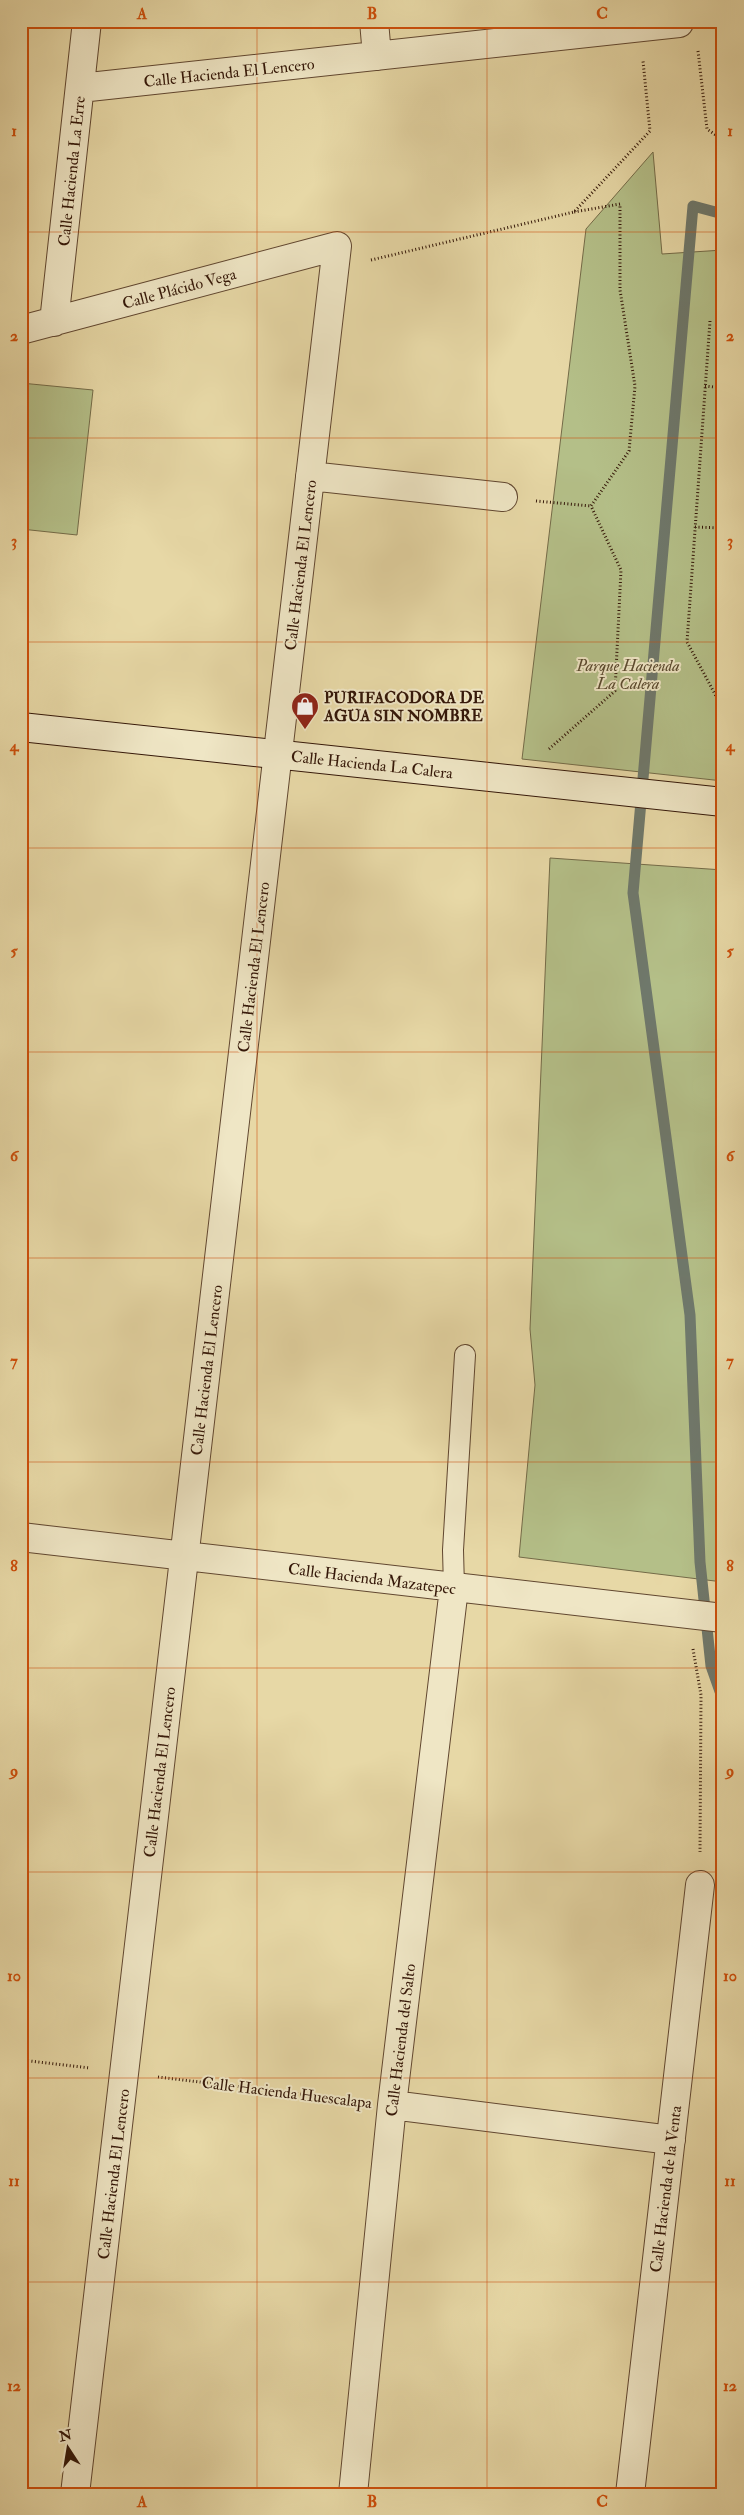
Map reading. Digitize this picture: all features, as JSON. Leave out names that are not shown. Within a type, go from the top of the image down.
[{"type":"street","name":"Calle Hacienda La Erre","points":[[54,322],[87,21]]},
{"type":"street","points":[[374,21],[377,56]]},
{"type":"street","name":"Calle Hacienda El Lencero","points":[[80,88],[639,28],[678,22]]},
{"type":"street","name":"Calle Hacienda El Lencero","points":[[75,2494],[336,257]]},
{"type":"street","name":"Calle Plácido Vega","points":[[21,330],[336,257]]},
{"type":"street","points":[[310,476],[503,498]]},
{"type":"street","name":"Calle Hacienda La Calera","points":[[21,727],[723,802]]},
{"type":"street","name":"Calle Hacienda Mazatepec","points":[[21,1537],[723,1618]]},
{"type":"street","name":"Calle Hacienda del Salto","points":[[354,2494],[392,2105],[454,1588]]},
{"type":"street","name":"Calle Hacienda de la Venta","points":[[630,2494],[700,1884]]},
{"type":"street","name":"Calle Hacienda Huescalapa","points":[[392,2105],[671,2140]]},
{"type":"lane","points":[[454,1588],[453,1550],[465,1355]]},
{"type":"path","points":[[678,22],[696,35],[707,128],[723,140]]},
{"type":"path","points":[[574,212],[650,131],[639,28]]},
{"type":"path","points":[[336,257],[620,204],[620,290],[635,386],[629,451],[590,506]]},
{"type":"path","points":[[710,321],[687,642],[723,709]]},
{"type":"path","points":[[705,386],[723,388]]},
{"type":"path","points":[[503,498],[590,506]]},
{"type":"path","points":[[514,780],[615,691],[622,570],[590,506]]},
{"type":"path","points":[[695,527],[723,528]]},
{"type":"path","points":[[687,1614],[701,1695],[700,1884]]},
{"type":"path","name":"Calle Hacienda Huescalapa","points":[[21,2060],[392,2105]]},
{"type":"green space","name":"Parque Hacienda La Calera","points":[[653,152],[662,254],[723,250],[723,781],[522,759],[586,229]]},
{"type":"green space","points":[[21,383],[93,390],[77,535],[21,529]]},
{"type":"green space","points":[[550,858],[723,870],[723,1582],[519,1557],[535,1385],[530,1329]]},
{"type":"waterway","points":[[723,214],[693,206],[633,893],[690,1315],[700,1562],[711,1666],[723,1700]]},
{"type":"place","name":"PURIFACODORA DE AGUA SIN NOMBRE","points":[[305,730]]}]
